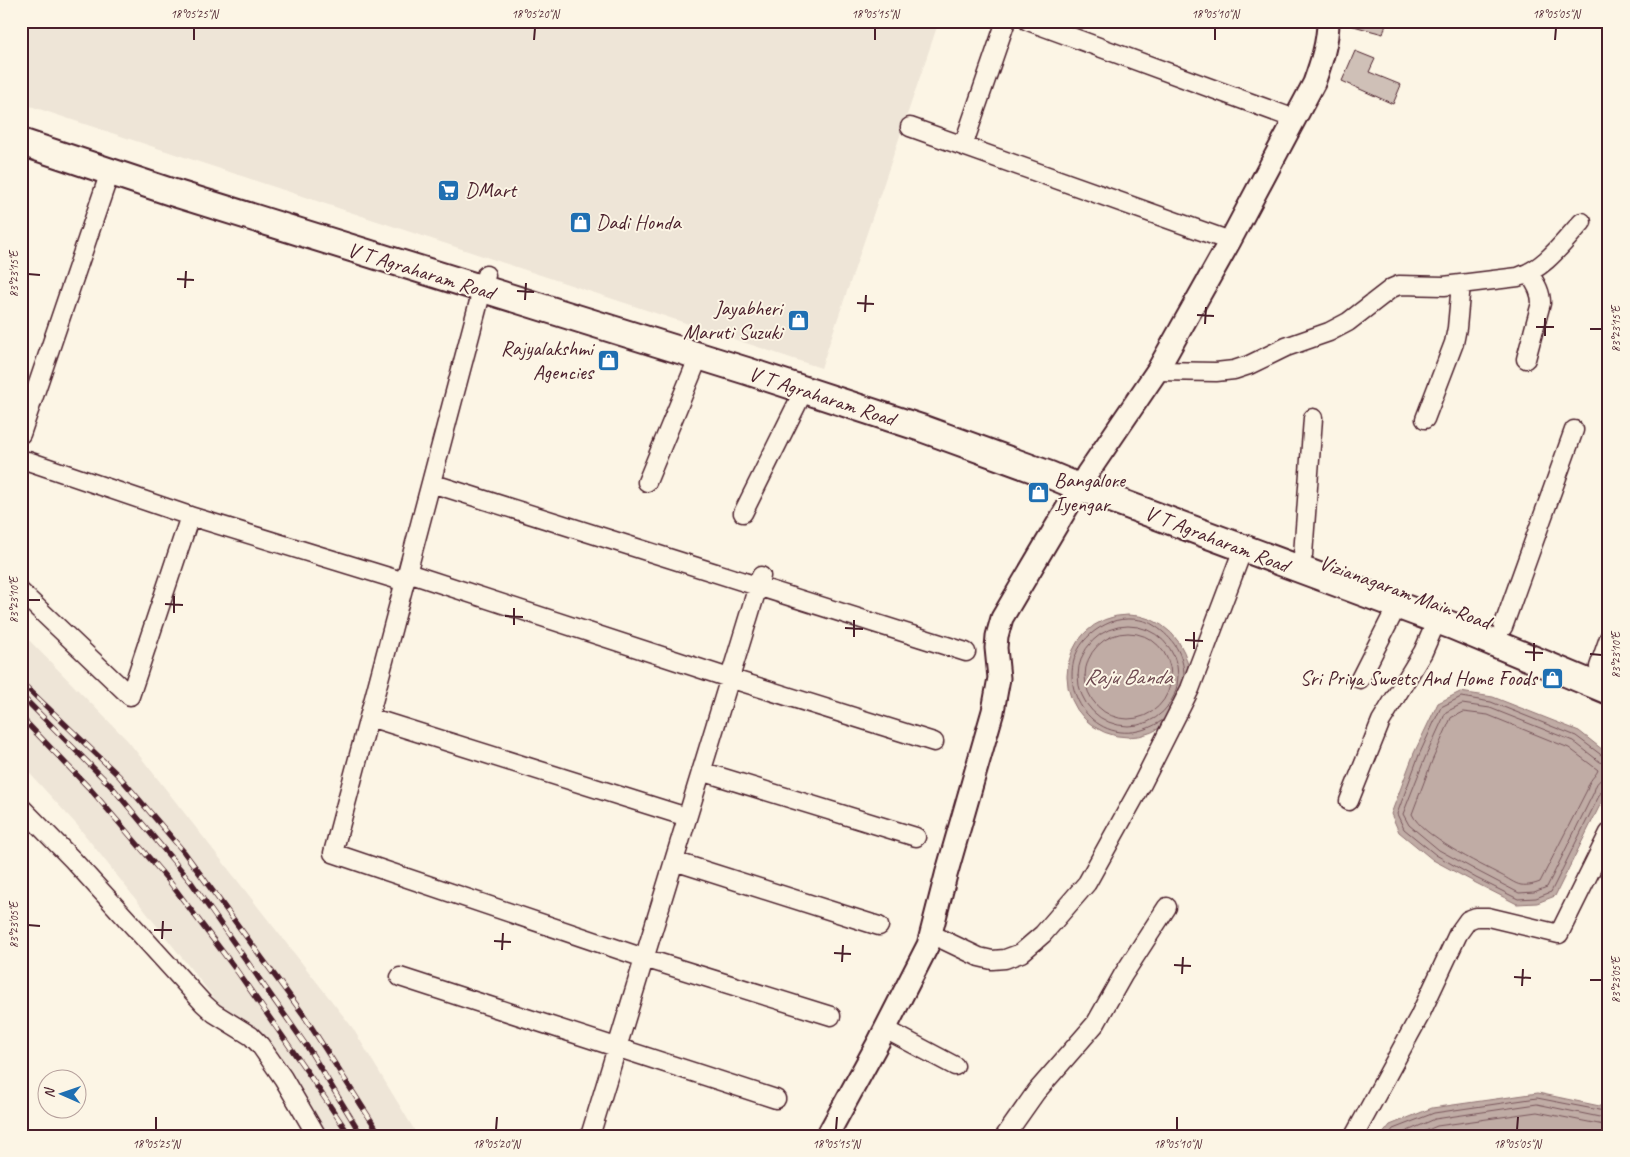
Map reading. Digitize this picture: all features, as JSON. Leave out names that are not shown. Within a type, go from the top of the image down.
[{"type":"main road","name":"V T Agraharam Road","points":[[21,128],[280,208],[483,282],[699,356],[921,428],[1050,475],[1083,481]]},
{"type":"main road","name":"V T Agraharam Road","points":[[21,142],[171,192],[794,372],[976,433],[1243,549],[1437,620],[1609,691]]},
{"type":"main road","name":"Vizianagaram Main Road","points":[[1083,481],[1303,555],[1503,627],[1604,669]]},
{"type":"street","points":[[964,146],[1006,21]]},
{"type":"street","points":[[1028,21],[1295,119]]},
{"type":"street","points":[[827,1136],[928,945],[992,711],[999,678],[996,648],[1002,618],[1083,481],[1157,372],[1230,241],[1314,83],[1322,60],[1328,33],[1328,21]]},
{"type":"street","points":[[910,127],[1230,241]]},
{"type":"street","points":[[21,434],[24,416],[110,172]]},
{"type":"street","points":[[1157,372],[1216,372],[1234,370],[1249,365],[1292,345],[1342,326],[1399,284],[1427,286],[1518,277],[1540,266],[1582,222]]},
{"type":"street","points":[[1526,359],[1542,303],[1542,295],[1529,273]]},
{"type":"street","points":[[483,282],[332,853],[644,958],[831,1016]]},
{"type":"street","points":[[1425,419],[1454,343],[1461,284]]},
{"type":"street","points":[[647,482],[699,356]]},
{"type":"street","points":[[743,513],[804,390]]},
{"type":"street","points":[[1303,555],[1314,418]]},
{"type":"street","points":[[1503,627],[1574,430]]},
{"type":"street","points":[[28,461],[190,516],[406,578],[934,742]]},
{"type":"street","points":[[431,483],[759,581],[966,652]]},
{"type":"street","points":[[21,592],[130,696],[190,516]]},
{"type":"street","points":[[931,934],[980,958],[992,960],[1005,959],[1020,953],[1043,934],[1087,883],[1142,784],[1190,690],[1243,549]]},
{"type":"street","points":[[590,1136],[759,581]]},
{"type":"street","points":[[1360,679],[1397,606]]},
{"type":"street","points":[[1349,801],[1381,721],[1423,652],[1437,620]]},
{"type":"street","points":[[1604,669],[1609,638]]},
{"type":"street","points":[[369,717],[687,816]]},
{"type":"street","points":[[701,771],[916,837]]},
{"type":"street","points":[[21,807],[214,1013],[251,1036],[260,1045],[318,1136]]},
{"type":"street","points":[[1354,1136],[1419,1017],[1458,934],[1468,920],[1476,917],[1488,917],[1559,934],[1609,833]]},
{"type":"street","points":[[674,861],[879,926]]},
{"type":"street","points":[[1005,1136],[1036,1092],[1096,1023],[1167,907]]},
{"type":"street","points":[[400,977],[776,1099]]},
{"type":"street","points":[[885,1029],[955,1066]]},
{"type":"shaded area","points":[[21,21],[939,21],[821,368],[21,103]]},
{"type":"shaded area","points":[[21,632],[128,741],[352,1027],[418,1136],[306,1136],[248,1041],[77,825],[21,764]]},
{"type":"water","name":"Raju Banda","points":[[1128,615],[1151,619],[1171,633],[1185,653],[1189,676],[1185,699],[1171,719],[1151,733],[1128,737],[1105,733],[1085,719],[1071,699],[1067,676],[1071,653],[1085,633],[1105,619]]},
{"type":"water","points":[[1460,692],[1493,697],[1579,731],[1608,754],[1609,775],[1605,795],[1555,896],[1537,903],[1517,904],[1433,860],[1399,832],[1391,814],[1414,753],[1438,703]]},
{"type":"water","points":[[1538,1093],[1609,1108],[1609,1136],[1381,1136],[1390,1125],[1432,1108]]},
{"type":"building","points":[[1351,21],[1387,21],[1383,34],[1350,25]]},
{"type":"building","points":[[1355,51],[1375,59],[1369,72],[1401,85],[1393,104],[1342,81]]},
{"type":"railway","points":[[21,682],[119,776],[184,852],[303,1014],[381,1136]]},
{"type":"railway","points":[[21,695],[112,787],[191,882],[310,1051],[362,1136]]},
{"type":"railway","points":[[21,717],[91,790],[169,881],[237,971],[350,1136]]},
{"type":"place","name":"DMart","points":[[449,190]]},
{"type":"place","name":"Dadi Honda","points":[[580,222]]},
{"type":"place","name":"Jayabheri Maruti Suzuki","points":[[798,320]]},
{"type":"place","name":"Rajyalakshmi Agencies","points":[[609,360]]},
{"type":"place","name":"Bangalore Iyengar","points":[[1038,492]]},
{"type":"place","name":"Sri Priya Sweets And Home Foods","points":[[1553,678]]}]
